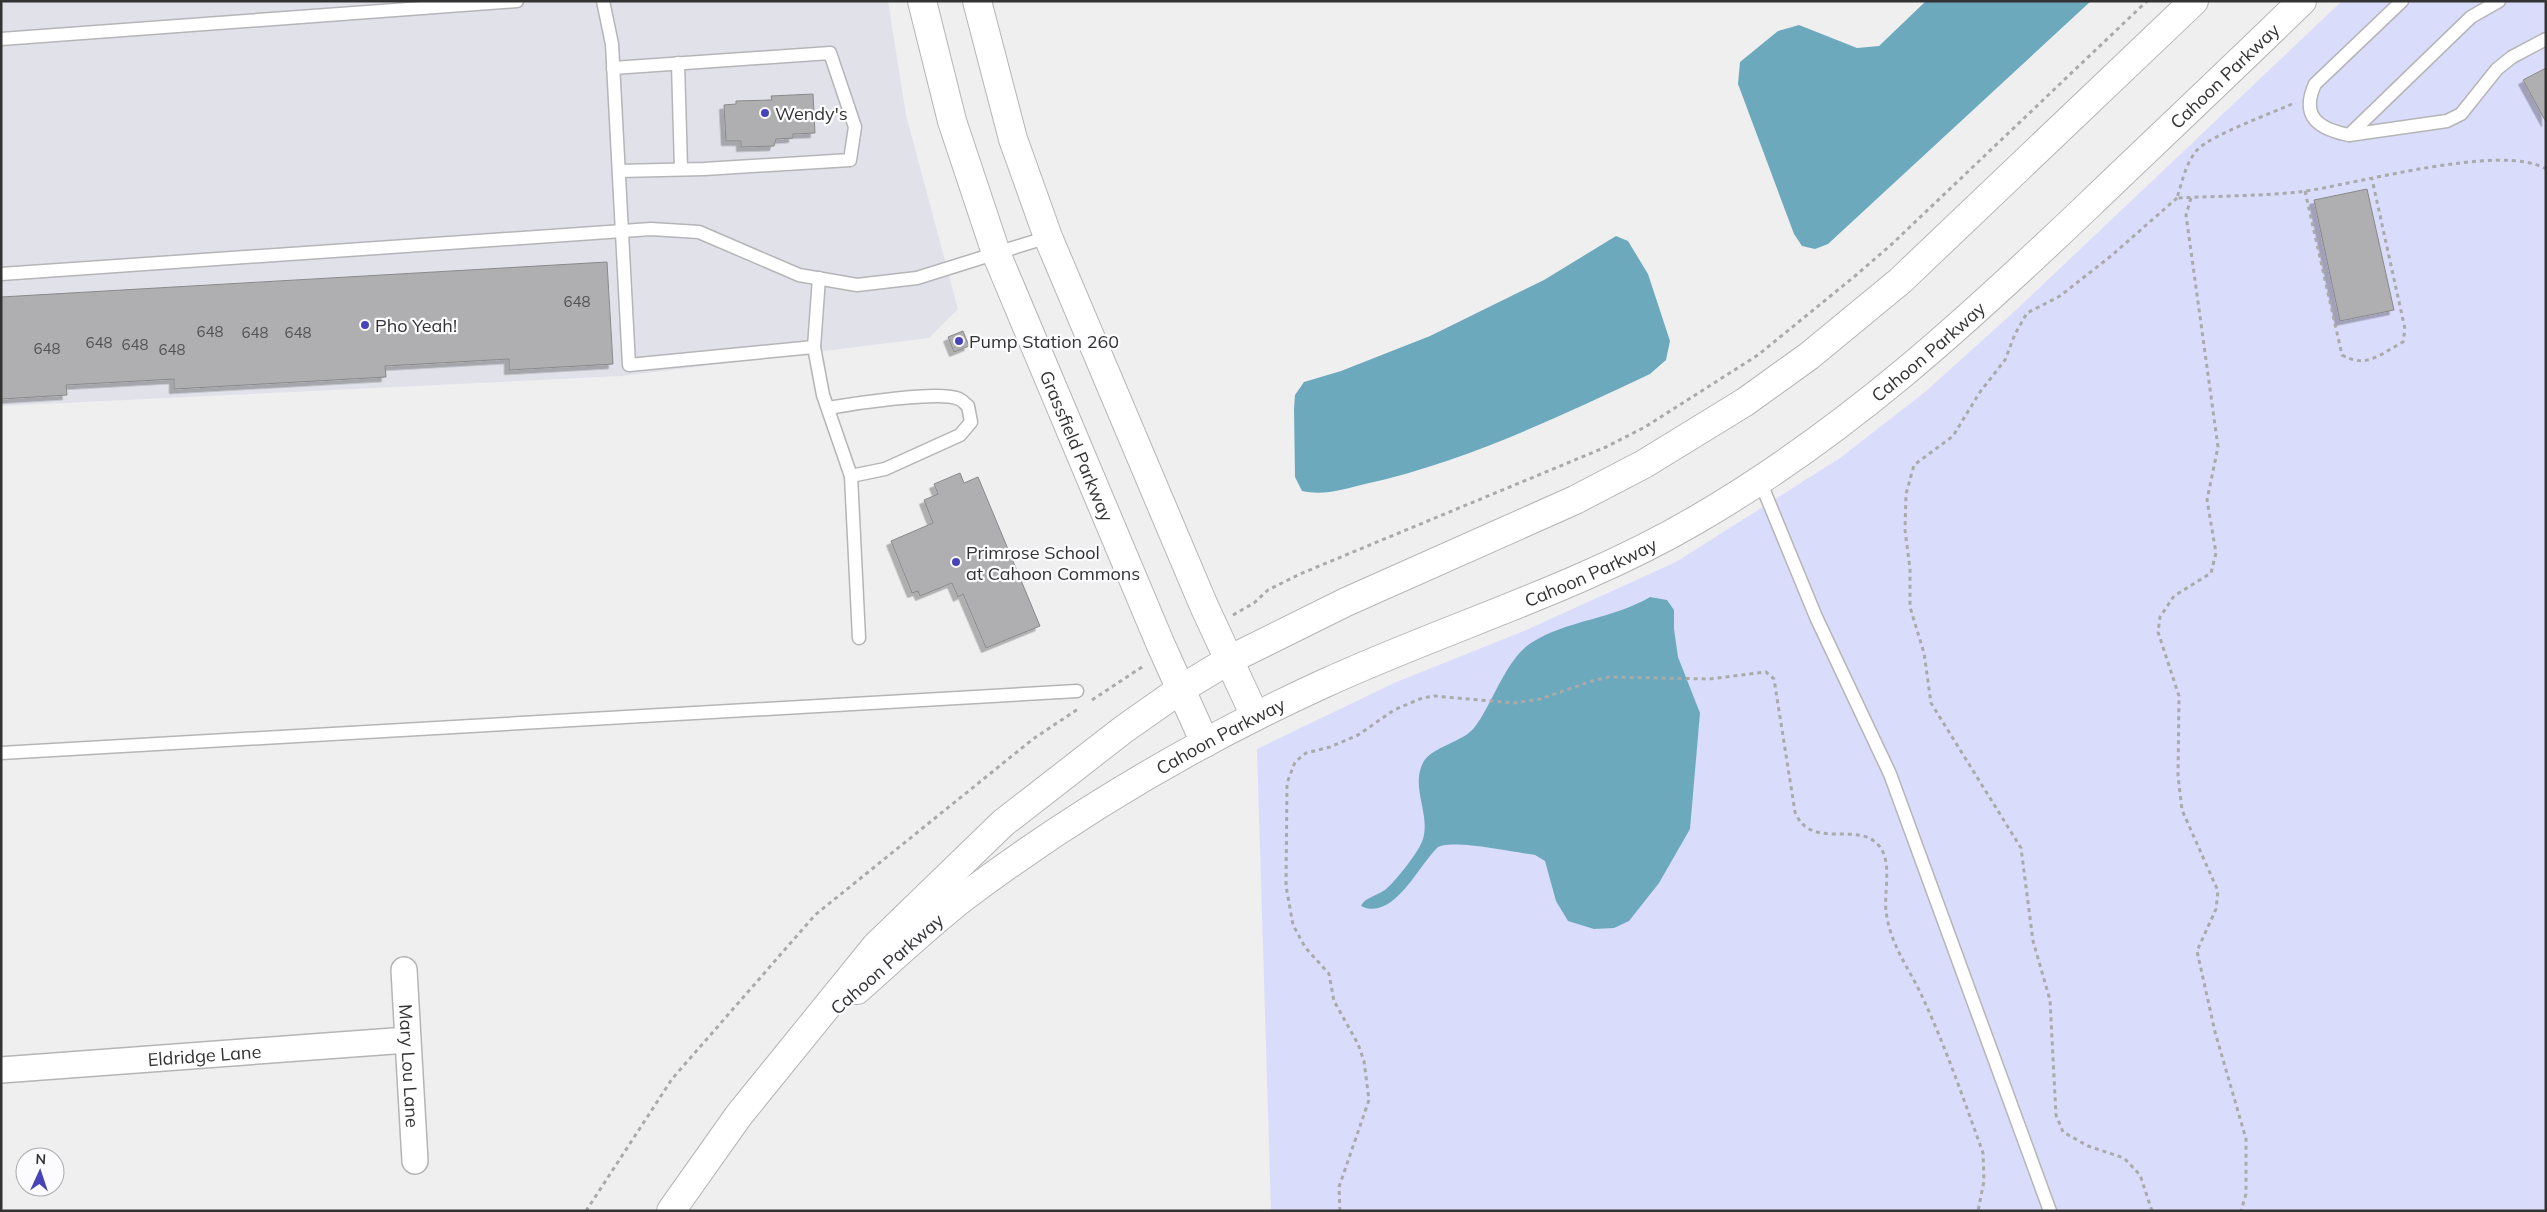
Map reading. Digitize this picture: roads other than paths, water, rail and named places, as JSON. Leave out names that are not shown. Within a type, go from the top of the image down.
[{"type":"street","name":"Grassfield Parkway","points":[[922,1],[952,121],[996,253],[1165,654],[1205,743]]},
{"type":"street","points":[[977,1],[1013,139],[1048,237],[1213,626],[1255,716]]},
{"type":"street","name":"Cahoon Parkway","points":[[671,1211],[738,1115],[876,946],[1003,823],[1101,745],[1181,689],[1229,660],[1346,602],[1575,500],[1644,464],[1745,402],[1809,356],[1900,281],[2194,1]]},
{"type":"street","name":"Cahoon Parkway","points":[[806,1034],[960,901],[1016,859],[1093,807],[1255,716],[1371,663],[1589,575],[1676,531],[1760,481],[1835,430],[1928,355],[1996,294],[2302,1]]},
{"type":"street","name":"Mary Lou Lane","points":[[404,970],[415,1161]]},
{"type":"street","name":"Eldridge Lane","points":[[1,1070],[407,1040]]},
{"type":"lane","points":[[1,39],[517,1]]},
{"type":"lane","points":[[603,1],[612,44],[623,231],[628,365],[814,347]]},
{"type":"lane","points":[[2402,1],[2315,84],[2309,97],[2310,109],[2316,123],[2329,131],[2348,135],[2447,121],[2461,114],[2497,69],[2512,57],[2546,39]]},
{"type":"lane","points":[[2348,135],[2471,17],[2499,1]]},
{"type":"lane","points":[[613,68],[830,53],[854,127],[850,160],[619,171]]},
{"type":"lane","points":[[678,63],[681,169]]},
{"type":"lane","points":[[1,274],[651,229],[699,232],[799,274],[857,286],[917,278],[1048,237]]},
{"type":"lane","points":[[819,278],[814,347],[828,408],[851,476],[859,638]]},
{"type":"lane","points":[[828,408],[871,400],[936,397],[958,398],[968,406],[971,422],[960,435],[885,469],[851,476]]},
{"type":"lane","points":[[1760,481],[1816,617],[1890,774],[2050,1211]]},
{"type":"lane","points":[[1,753],[1077,691]]},
{"type":"place","name":"Wendy's","points":[[765,113]]},
{"type":"place","name":"Pho Yeah!","points":[[365,325]]},
{"type":"place","name":"Pump Station 260","points":[[959,341]]},
{"type":"place","name":"Primrose School at Cahoon Commons","points":[[956,562]]}]
